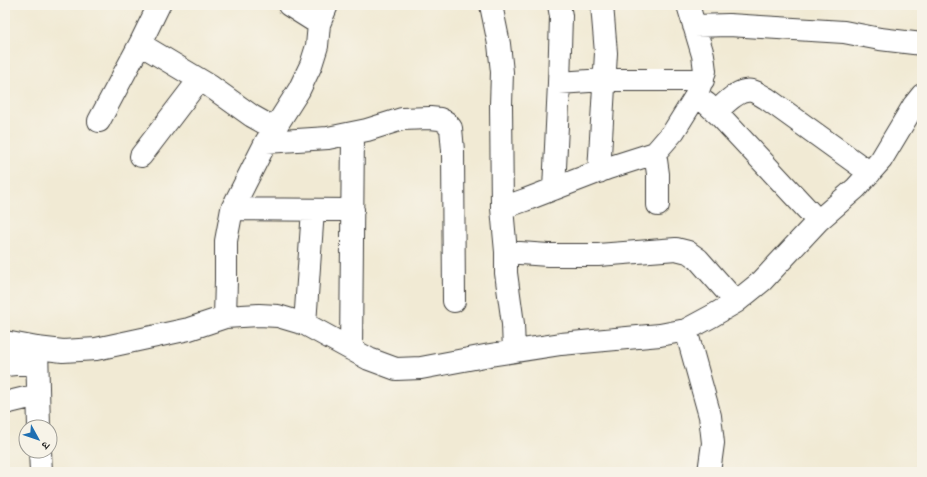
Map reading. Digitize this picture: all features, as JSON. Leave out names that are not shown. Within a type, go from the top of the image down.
[{"type":"street","points":[[99,121],[159,5]]},
{"type":"street","points":[[225,317],[226,241],[232,209],[270,136],[299,90],[311,65],[317,46],[323,14],[289,5]]},
{"type":"street","points":[[491,5],[499,44],[502,72],[500,105],[502,208],[506,252],[506,273],[513,324],[514,351]]},
{"type":"street","points":[[554,189],[561,16],[559,5]]},
{"type":"street","points":[[599,172],[606,53],[602,5]]},
{"type":"street","points":[[502,208],[655,153],[674,131],[700,87],[705,71],[704,55],[688,5]]},
{"type":"street","points":[[694,26],[729,24],[844,32],[880,39],[922,44]]},
{"type":"street","points":[[140,44],[210,86],[252,116],[270,136],[328,138],[366,130],[402,119],[430,118],[440,119],[446,122],[451,128],[453,151],[454,301]]},
{"type":"street","points":[[141,156],[199,80]]},
{"type":"street","points":[[559,83],[604,80],[700,87]]},
{"type":"street","points":[[700,87],[716,112],[818,221]]},
{"type":"street","points":[[716,112],[733,97],[743,91],[752,91],[766,98],[870,173]]},
{"type":"street","points":[[5,365],[37,355],[63,350],[96,349],[189,329],[225,317],[258,315],[278,316],[305,324],[369,359],[396,369],[420,368],[561,344],[660,335],[686,330],[736,302],[762,281],[818,221],[856,188],[881,160],[914,105],[922,95]]},
{"type":"street","points":[[352,349],[353,133]]},
{"type":"street","points":[[655,153],[658,174],[658,205]]},
{"type":"street","points":[[232,209],[353,210]]},
{"type":"street","points":[[305,324],[313,210]]},
{"type":"street","points":[[506,252],[548,255],[598,255],[676,249],[688,252],[698,258],[736,302]]},
{"type":"street","points":[[686,330],[710,416],[713,443],[709,472]]},
{"type":"street","points":[[5,342],[37,355]]},
{"type":"street","points":[[37,355],[39,419]]},
{"type":"street","points":[[5,403],[38,395]]},
{"type":"street","points":[[40,459],[41,472]]}]
